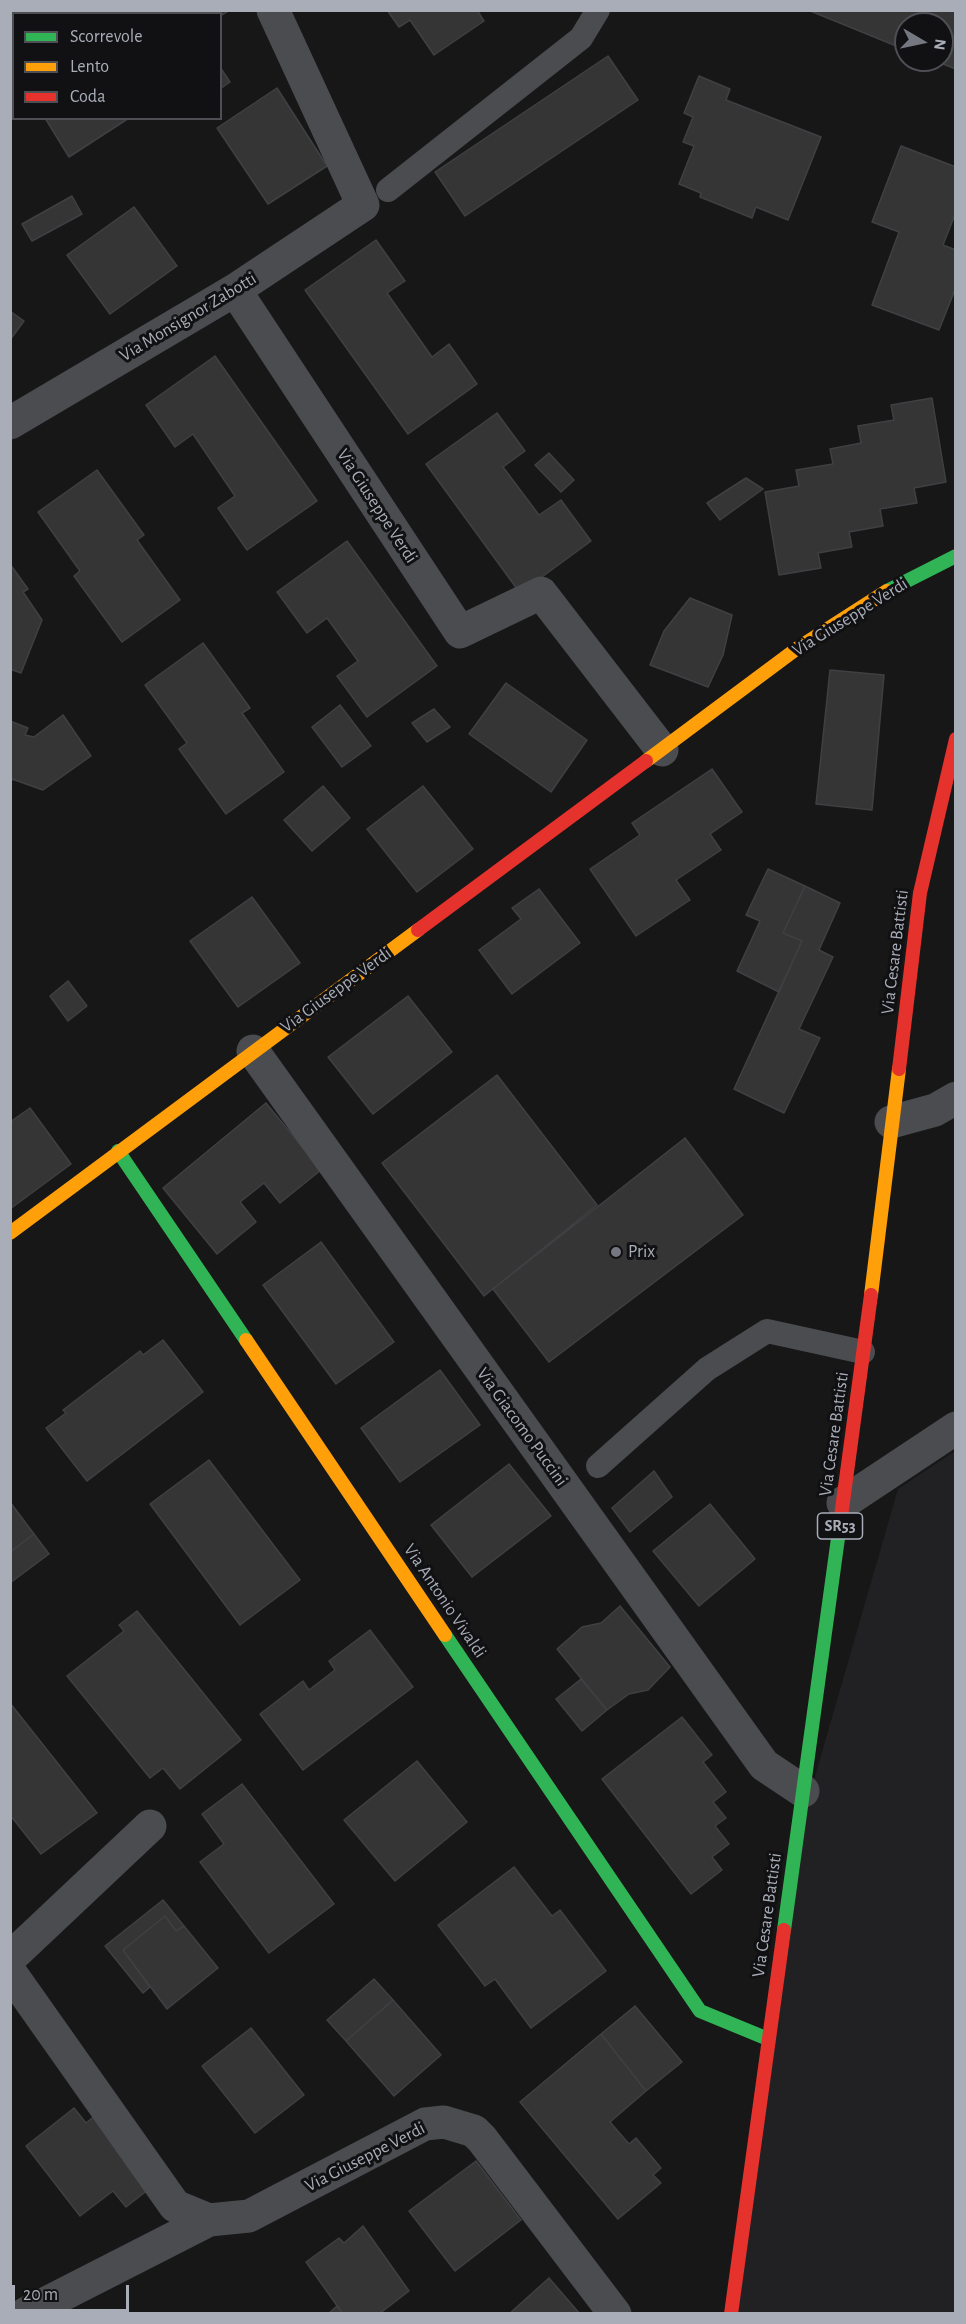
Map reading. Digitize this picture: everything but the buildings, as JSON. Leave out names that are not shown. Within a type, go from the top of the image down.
[{"type":"street","points":[[273,10],[375,198]]},
{"type":"street","name":"Via Monsignor Zabotti","points":[[10,423],[235,290],[375,198]]},
{"type":"street","name":"Via Giuseppe Verdi","points":[[235,290],[460,632],[541,593],[662,750]]},
{"type":"street","name":"Via Giuseppe Verdi","points":[[10,1233],[795,650],[889,590],[956,556]]},
{"type":"street","name":"Via Cesare Battisti","points":[[731,2313],[843,1503],[920,893],[953,754]]},
{"type":"street","name":"Via Giacomo Puccini","points":[[253,1051],[764,1765],[802,1791]]},
{"type":"street","points":[[891,1122],[934,1110],[956,1098]]},
{"type":"street","name":"Via Antonio Vivaldi","points":[[118,1151],[700,2011],[768,2039]]},
{"type":"street","points":[[843,1503],[956,1428]]},
{"type":"street","points":[[10,1958],[150,1826]]},
{"type":"street","name":"Via Giuseppe Verdi","points":[[10,1972],[175,2206],[209,2220]]},
{"type":"street","name":"Via Giuseppe Verdi","points":[[25,2313],[209,2220],[249,2216],[424,2124],[444,2122],[474,2131],[482,2139],[615,2313]]},
{"type":"lane","points":[[375,198],[581,38],[598,10]]},
{"type":"lane","points":[[598,1466],[707,1369],[767,1330],[863,1352]]},
{"type":"shaded area","points":[[955,1451],[955,2313],[731,2314],[805,1811],[898,1489]]},
{"type":"traffic: fast","points":[[887,591],[956,556]]},
{"type":"traffic: fast","points":[[118,1151],[246,1340]]},
{"type":"traffic: fast","points":[[784,1930],[839,1531]]},
{"type":"traffic: fast","points":[[445,1635],[700,2011],[768,2039]]},
{"type":"traffic: slow","points":[[646,761],[795,650],[887,591]]},
{"type":"traffic: slow","points":[[10,1233],[418,930]]},
{"type":"traffic: slow","points":[[871,1295],[899,1069]]},
{"type":"traffic: slow","points":[[246,1340],[445,1635]]},
{"type":"traffic: jam","points":[[899,1069],[920,893],[956,739]]},
{"type":"traffic: jam","points":[[418,930],[646,761]]},
{"type":"traffic: jam","points":[[839,1531],[871,1295]]},
{"type":"traffic: jam","points":[[731,2314],[784,1930]]},
{"type":"place","name":"Prix","points":[[616,1252]]}]
